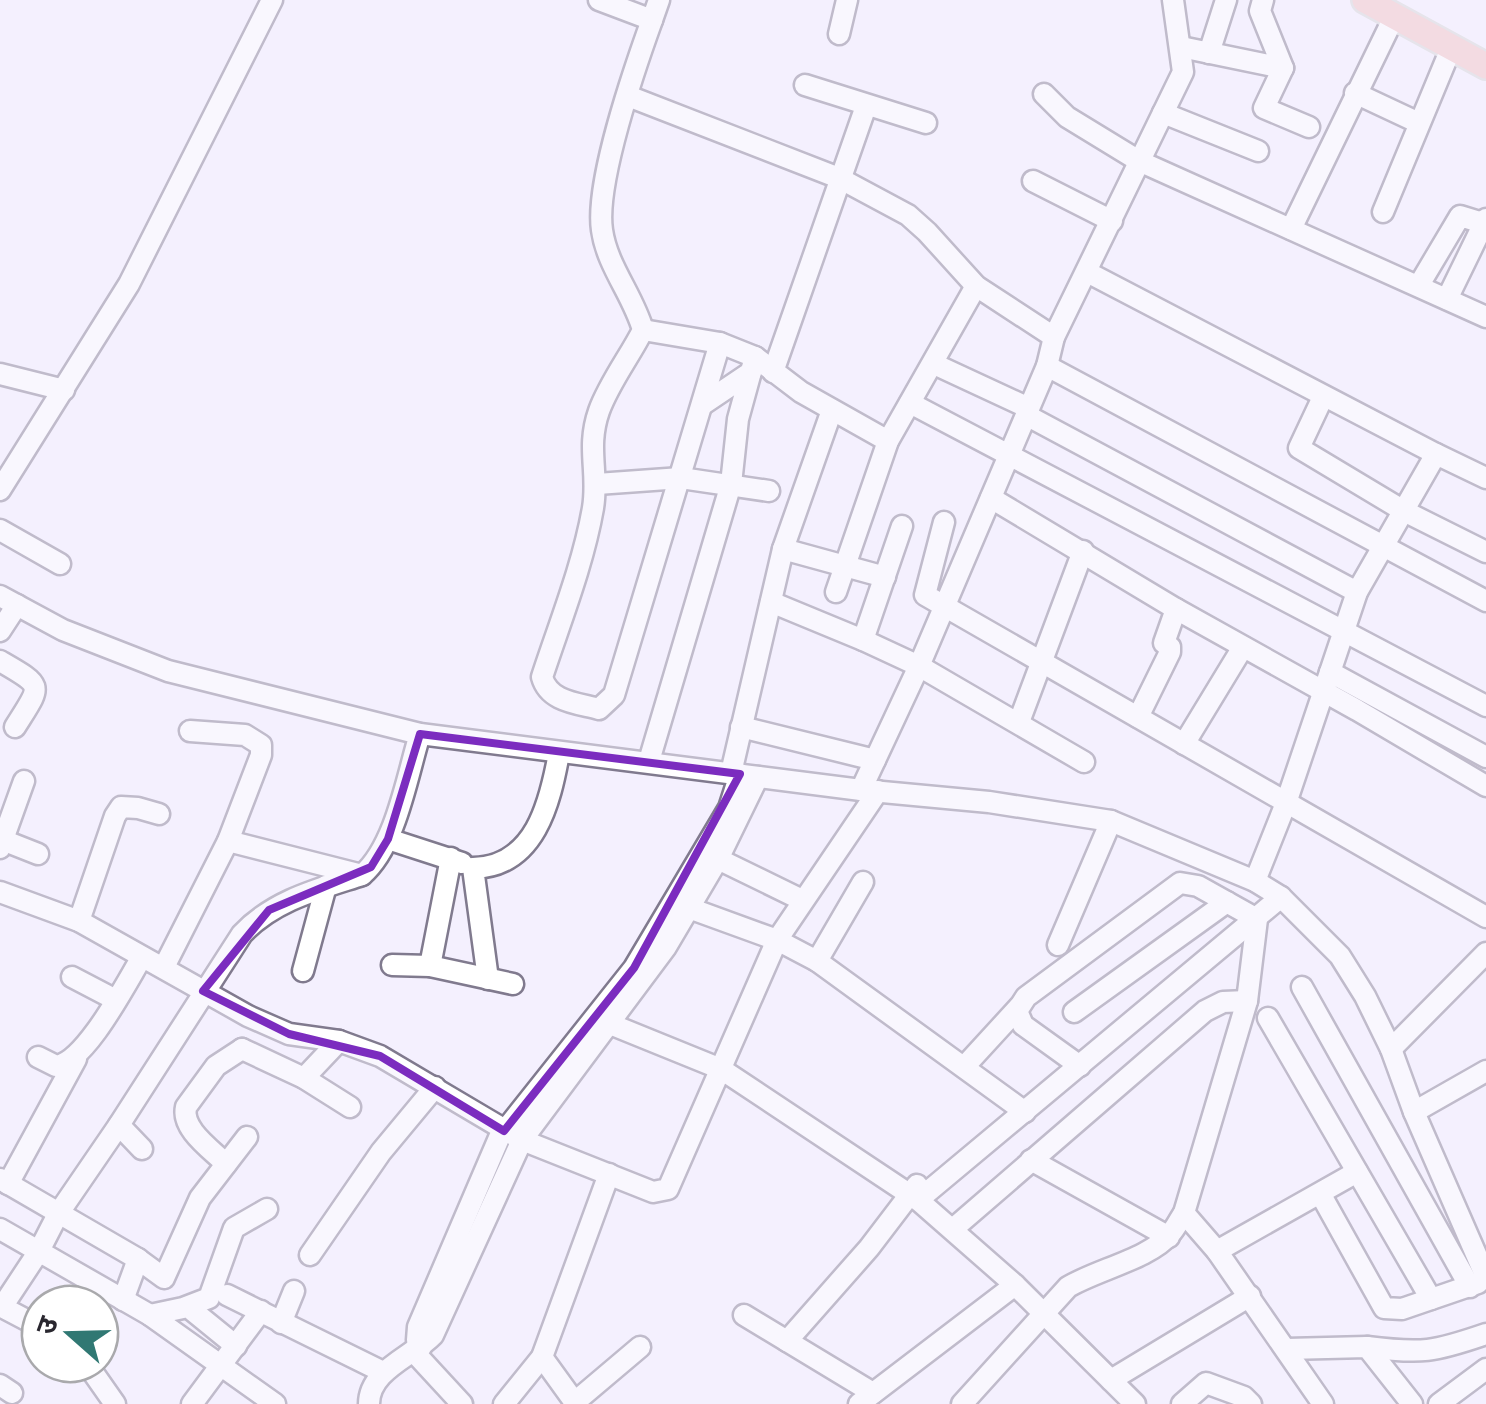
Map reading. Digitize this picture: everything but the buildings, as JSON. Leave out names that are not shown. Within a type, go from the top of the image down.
[{"type":"main road","points":[[1364,0],[1399,8],[1486,47]]},
{"type":"main road","points":[[1399,8],[1486,66]]},
{"type":"street","points":[[0,490],[129,284],[272,0]]},
{"type":"street","points":[[600,0],[656,10],[601,199],[608,253],[637,308],[643,330],[600,408],[590,460],[597,484],[590,523],[542,677],[552,696],[599,709],[614,695],[720,344]]},
{"type":"street","points":[[840,34],[847,0]]},
{"type":"street","points":[[0,892],[79,922],[248,1016],[289,1034],[362,1048],[419,1077],[513,1135],[654,1192],[668,1189],[777,940],[869,791],[874,760],[991,498],[1047,366],[1054,337],[1183,72],[1173,0]]},
{"type":"street","points":[[1209,53],[1226,0]]},
{"type":"street","points":[[1263,0],[1260,11],[1283,68],[1264,108],[1309,127]]},
{"type":"street","points":[[1292,230],[1399,8]]},
{"type":"street","points":[[1383,212],[1452,46]]},
{"type":"street","points":[[1180,47],[1283,68]]},
{"type":"street","points":[[805,86],[926,122]]},
{"type":"street","points":[[1355,93],[1419,123]]},
{"type":"street","points":[[1044,94],[1068,117],[1139,161],[1486,317]]},
{"type":"street","points":[[628,96],[839,178],[900,210],[927,232],[976,286],[1054,337]]},
{"type":"street","points":[[777,375],[839,178],[866,106]]},
{"type":"street","points":[[1162,113],[1258,151]]},
{"type":"street","points":[[1033,181],[1112,221]]},
{"type":"street","points":[[1419,285],[1460,216],[1485,222],[1446,299]]},
{"type":"street","points":[[1086,272],[1486,478]]},
{"type":"street","points":[[836,592],[888,440],[976,286]]},
{"type":"street","points":[[643,330],[720,344],[888,440]]},
{"type":"street","points":[[934,364],[1357,592]]},
{"type":"street","points":[[702,405],[753,365]]},
{"type":"street","points":[[649,761],[731,484],[738,420],[753,365]]},
{"type":"street","points":[[1047,366],[1486,601]]},
{"type":"street","points":[[0,374],[64,390]]},
{"type":"street","points":[[1323,396],[1299,448],[1404,511],[1486,552]]},
{"type":"street","points":[[910,403],[1486,706]]},
{"type":"street","points":[[462,1404],[417,1349],[418,1327],[479,1211],[513,1135],[718,859],[741,727],[783,549],[832,410]]},
{"type":"street","points":[[1255,881],[1286,803],[1357,592],[1436,454]]},
{"type":"street","points":[[597,484],[681,478],[769,491]]},
{"type":"street","points":[[991,498],[1176,610],[1486,786]]},
{"type":"street","points":[[944,522],[925,594],[1486,917]]},
{"type":"street","points":[[863,640],[902,526]]},
{"type":"street","points":[[0,530],[60,564]]},
{"type":"street","points":[[783,549],[885,576]]},
{"type":"street","points":[[1019,722],[1083,551]]},
{"type":"street","points":[[0,630],[10,601],[63,630],[168,672],[420,734],[869,791],[989,802],[1111,821],[1255,881],[1281,897],[1340,956],[1365,996],[1391,1049],[1480,1281]]},
{"type":"street","points":[[770,602],[919,666],[1084,762]]},
{"type":"street","points":[[1138,717],[1170,652],[1164,644],[1176,610]]},
{"type":"street","points":[[1184,744],[1243,647]]},
{"type":"street","points":[[0,661],[33,681],[36,687],[36,694],[15,728]]},
{"type":"street","points":[[1330,672],[1486,758]]},
{"type":"street","points":[[741,727],[874,760]]},
{"type":"street","points":[[164,967],[228,840],[261,755],[261,745],[245,735],[190,731]]},
{"type":"street","points":[[1,1306],[203,990],[253,922],[281,904],[362,875],[371,867],[388,839],[420,734]]},
{"type":"street","points":[[388,839],[473,868],[491,868],[528,842],[551,796],[559,753]]},
{"type":"street","points":[[513,1135],[644,980],[728,808],[732,773]]},
{"type":"street","points":[[24,781],[1,842],[38,854]]},
{"type":"street","points":[[79,922],[115,816],[128,806],[159,814]]},
{"type":"street","points":[[1058,945],[1111,821]]},
{"type":"street","points":[[228,840],[362,875]]},
{"type":"street","points":[[430,966],[451,858]]},
{"type":"street","points":[[718,859],[802,900]]},
{"type":"street","points":[[473,868],[488,979]]},
{"type":"street","points":[[817,961],[863,882]]},
{"type":"street","points":[[964,1067],[1026,997],[1180,883],[1198,886],[1257,919]]},
{"type":"street","points":[[303,971],[326,886]]},
{"type":"street","points":[[787,1341],[916,1192],[1025,1112],[1281,897]]},
{"type":"street","points":[[1074,1012],[1227,902]]},
{"type":"street","points":[[682,906],[777,940],[817,961],[1025,1112]]},
{"type":"street","points":[[962,1404],[1068,1287],[1152,1249],[1169,1237],[1184,1213],[1247,1001],[1257,919]]},
{"type":"street","points":[[1391,1049],[1486,953]]},
{"type":"street","points":[[38,1057],[56,1066],[74,1059],[142,956]]},
{"type":"street","points":[[392,965],[430,966],[514,984]]},
{"type":"street","points":[[72,977],[116,1000]]},
{"type":"street","points":[[1302,987],[1480,1281]]},
{"type":"street","points":[[954,1228],[1205,1010],[1223,1002],[1247,1001]]},
{"type":"street","points":[[1018,1007],[1023,1025],[1080,1066]]},
{"type":"street","points":[[248,1016],[238,1036],[242,1050],[304,1078],[350,1108]]},
{"type":"street","points":[[1268,1018],[1431,1299]]},
{"type":"street","points":[[610,1024],[721,1068],[916,1192],[1136,1404]]},
{"type":"street","points":[[304,1078],[339,1042]]},
{"type":"street","points":[[82,1049],[4,1182],[164,1278],[200,1198],[247,1137]]},
{"type":"street","points":[[226,1164],[188,1126],[184,1115],[216,1066],[242,1050]]},
{"type":"street","points":[[1414,1112],[1486,1071]]},
{"type":"street","points":[[310,1255],[381,1152],[419,1077]]},
{"type":"street","points":[[119,1125],[142,1149]]},
{"type":"street","points":[[1031,1160],[1169,1237]]},
{"type":"street","points":[[1218,1251],[1357,1172]]},
{"type":"street","points":[[504,1404],[542,1357],[609,1174]]},
{"type":"street","points":[[1321,1195],[1384,1308],[1402,1308],[1480,1281]]},
{"type":"street","points":[[150,1315],[209,1298],[234,1228],[267,1209]]},
{"type":"street","points":[[1184,1213],[1218,1251],[1320,1403]]},
{"type":"street","points":[[0,1229],[150,1315],[275,1404]]},
{"type":"street","points":[[123,1300],[138,1259]]},
{"type":"street","points":[[744,1315],[866,1399],[1015,1285]]},
{"type":"street","points":[[281,1322],[294,1290]]},
{"type":"street","points":[[227,1295],[383,1372]]},
{"type":"street","points":[[1111,1380],[1250,1296]]},
{"type":"street","points":[[194,1311],[236,1346]]},
{"type":"street","points":[[192,1404],[261,1311]]},
{"type":"street","points":[[1287,1350],[1367,1347],[1412,1353],[1437,1351],[1486,1334]]},
{"type":"street","points":[[542,1357],[576,1403],[640,1347]]},
{"type":"street","points":[[1367,1347],[1401,1400]]},
{"type":"street","points":[[369,1404],[372,1387],[383,1372],[417,1349]]},
{"type":"street","points":[[1439,1404],[1486,1369]]},
{"type":"street","points":[[1182,1404],[1206,1383],[1244,1397],[1250,1404]]},
{"type":"highlighted area","points":[[420,734],[740,774],[634,968],[504,1131],[380,1056],[289,1034],[203,991],[269,910],[371,867],[388,839]]}]
